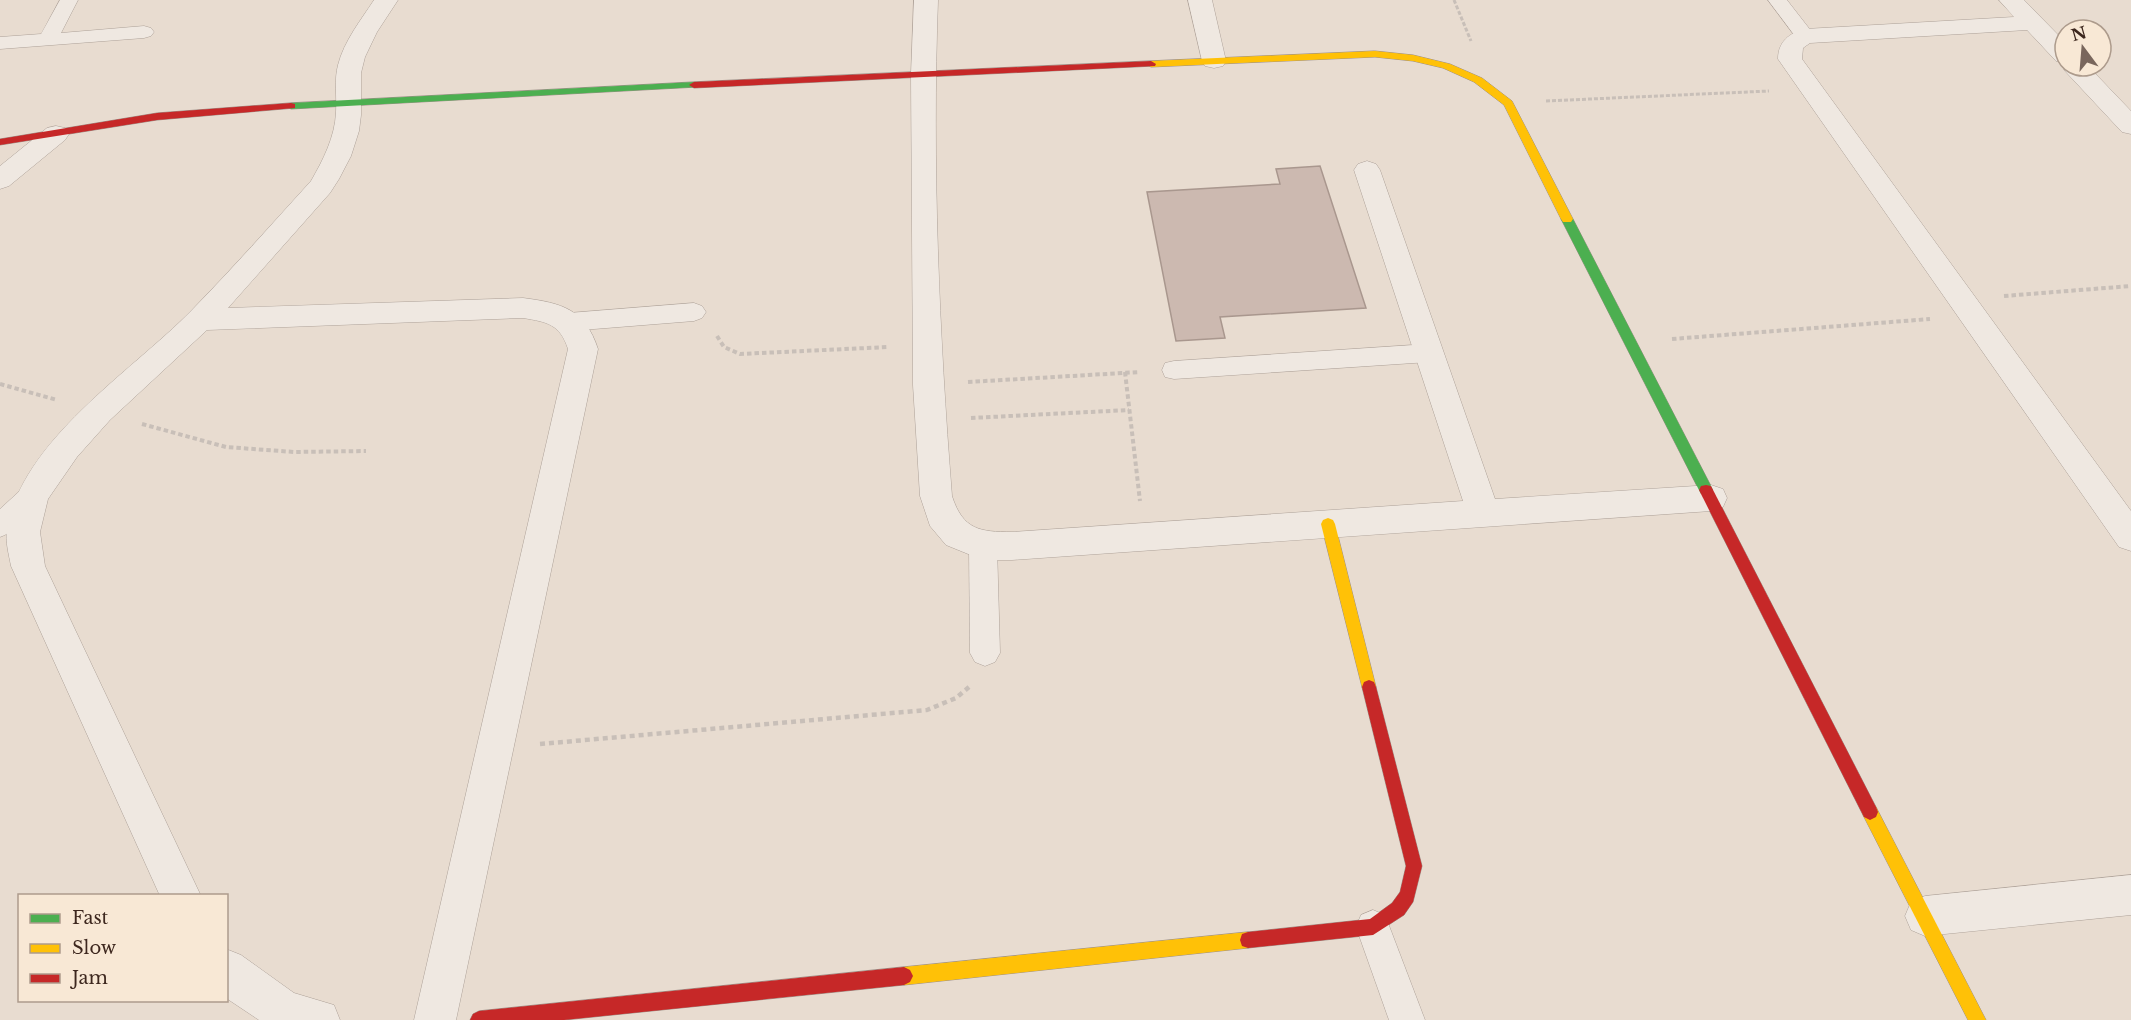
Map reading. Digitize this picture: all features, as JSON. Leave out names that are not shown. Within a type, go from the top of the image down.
[{"type":"street","points":[[180,894],[28,566],[22,532],[33,495],[66,448],[99,412],[200,320],[321,187],[343,142],[348,121],[350,66],[356,48],[386,0]]},
{"type":"street","points":[[926,0],[923,74],[928,385],[936,496],[942,516],[958,535],[983,546],[1012,546],[1711,498]]},
{"type":"street","points":[[1200,0],[1214,61]]},
{"type":"street","points":[[2011,0],[2053,44]]},
{"type":"street","points":[[2033,23],[1805,36],[1794,42],[1789,50],[1790,59],[2131,537]]},
{"type":"street","points":[[0,142],[31,140],[160,116],[348,101],[1375,54],[1415,57],[1454,68],[1488,85],[1508,103],[1977,1020]]},
{"type":"street","points":[[2085,78],[2131,126]]},
{"type":"street","points":[[0,180],[56,134]]},
{"type":"street","points":[[1367,170],[1484,514]]},
{"type":"street","points":[[200,320],[523,308],[549,311],[569,321],[580,334],[583,349],[435,1020]]},
{"type":"street","points":[[479,1020],[1373,927],[1397,913],[1410,892],[1414,866],[1328,524]]},
{"type":"street","points":[[1925,916],[2131,895]]},
{"type":"street","points":[[228,972],[285,1012],[319,1020]]},
{"type":"lane","points":[[47,40],[69,0]]},
{"type":"lane","points":[[1777,0],[1805,36]]},
{"type":"lane","points":[[0,44],[144,32]]},
{"type":"lane","points":[[569,321],[694,312]]},
{"type":"lane","points":[[1174,369],[1429,353]]},
{"type":"lane","points":[[0,526],[33,495]]},
{"type":"lane","points":[[983,546],[985,652]]},
{"type":"lane","points":[[1373,927],[1407,1020]]},
{"type":"path","points":[[1508,103],[1812,89]]},
{"type":"path","points":[[1631,342],[1967,307],[2131,286]]},
{"type":"path","points":[[694,312],[710,321],[724,347],[740,354],[928,345]]},
{"type":"path","points":[[928,385],[1174,369]]},
{"type":"path","points":[[1125,372],[1144,537]]},
{"type":"path","points":[[0,384],[226,447],[294,452],[366,451]]},
{"type":"path","points":[[931,420],[1129,410]]},
{"type":"path","points":[[495,748],[927,710],[956,698],[978,678],[985,652]]},
{"type":"building","points":[[1320,166],[1366,308],[1220,317],[1225,338],[1176,341],[1147,192],[1280,184],[1276,169]]},
{"type":"traffic: fast","points":[[291,106],[694,85]]},
{"type":"traffic: fast","points":[[1567,219],[1706,490]]},
{"type":"traffic: slow","points":[[1151,64],[1375,54],[1413,58],[1446,66],[1478,80],[1508,103],[1567,219]]},
{"type":"traffic: slow","points":[[1328,524],[1369,687]]},
{"type":"traffic: slow","points":[[1870,812],[1977,1020]]},
{"type":"traffic: slow","points":[[904,976],[1248,940]]},
{"type":"traffic: jam","points":[[694,85],[1151,64]]},
{"type":"traffic: jam","points":[[0,142],[157,117],[291,106]]},
{"type":"traffic: jam","points":[[1706,490],[1870,812]]},
{"type":"traffic: jam","points":[[1248,940],[1373,927],[1398,909],[1407,896],[1414,866],[1369,687]]},
{"type":"traffic: jam","points":[[479,1020],[904,976]]}]
